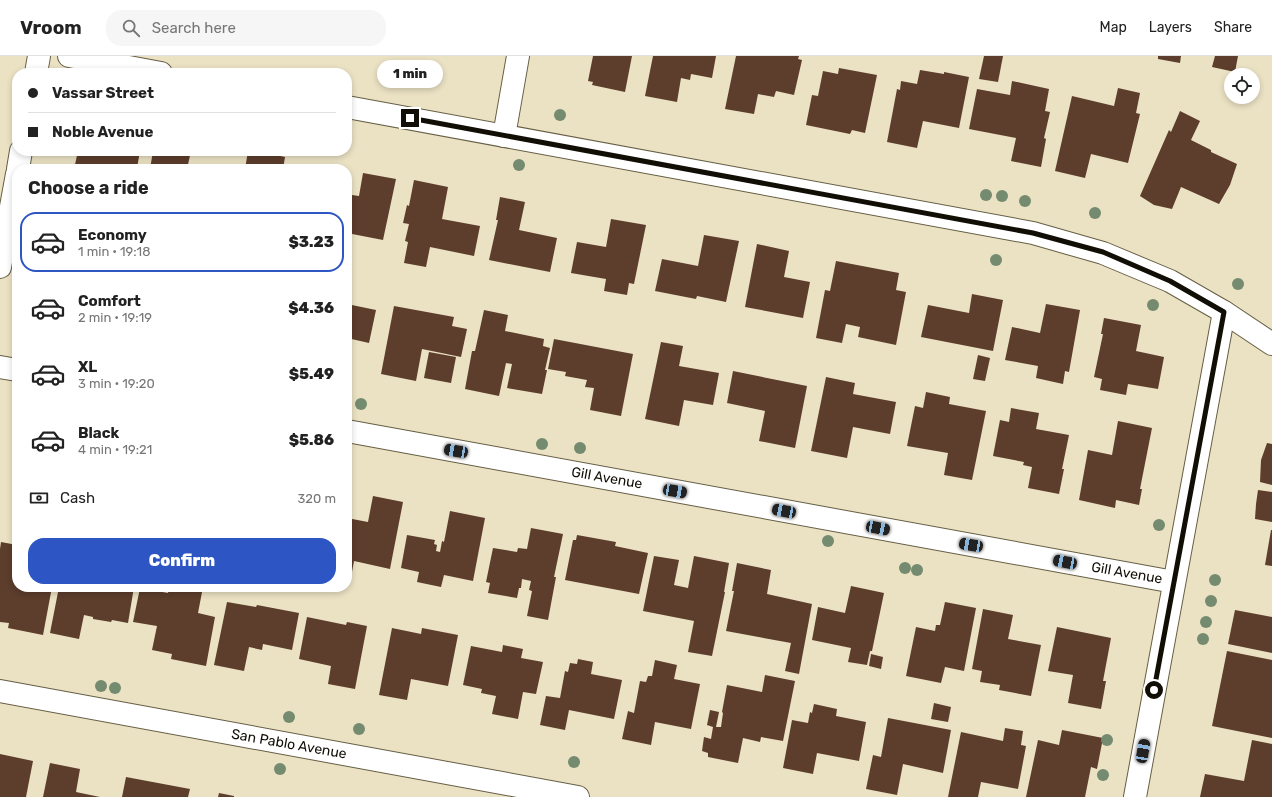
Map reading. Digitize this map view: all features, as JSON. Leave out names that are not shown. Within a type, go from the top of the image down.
[{"type":"street","points":[[37,68],[39,56]]},
{"type":"street","points":[[68,56],[134,68]]},
{"type":"street","points":[[504,136],[518,56]]},
{"type":"street","points":[[352,108],[1033,233],[1103,252],[1170,281],[1224,312],[1272,344]]},
{"type":"street","points":[[0,267],[12,201]]},
{"type":"street","points":[[1135,797],[1224,312]]},
{"type":"street","points":[[0,367],[12,369]]},
{"type":"street","name":"Gill Avenue","points":[[352,432],[1174,582]]},
{"type":"street","name":"San Pablo Avenue","points":[[0,691],[578,797]]},
{"type":"building","points":[[593,56],[632,56],[625,92],[592,85],[593,82],[588,81]]},
{"type":"building","points":[[653,56],[716,56],[712,78],[691,74],[690,80],[681,78],[677,102],[645,96]]},
{"type":"building","points":[[736,56],[799,56],[798,59],[802,60],[794,95],[776,91],[774,97],[758,94],[754,114],[725,109]]},
{"type":"building","points":[[984,56],[1003,56],[998,82],[979,79]]},
{"type":"building","points":[[1158,56],[1181,56],[1180,63],[1158,59]]},
{"type":"building","points":[[1215,56],[1238,56],[1236,68],[1224,68],[1224,70],[1212,67]]},
{"type":"building","points":[[839,68],[877,75],[865,133],[852,130],[850,134],[806,125],[812,95],[818,96],[823,71],[838,74]]},
{"type":"building","points":[[920,70],[944,74],[944,72],[969,77],[959,128],[923,121],[917,148],[887,142],[897,89],[900,90],[901,81],[917,84]]},
{"type":"building","points":[[1012,81],[1049,89],[1045,111],[1050,112],[1044,138],[1046,139],[1041,167],[1011,161],[1016,138],[969,129],[977,89],[1010,95]]},
{"type":"building","points":[[1118,88],[1140,93],[1136,113],[1140,114],[1128,163],[1091,154],[1085,178],[1055,171],[1072,96],[1114,106]]},
{"type":"building","points":[[1180,111],[1200,121],[1191,140],[1211,150],[1211,152],[1237,164],[1230,185],[1219,204],[1181,187],[1172,209],[1154,205],[1140,196],[1169,130],[1171,132]]},
{"type":"building","points":[[77,156],[139,156],[138,164],[75,164]]},
{"type":"building","points":[[152,156],[190,156],[188,164],[151,164]]},
{"type":"building","points":[[247,156],[285,157],[284,164],[246,164]]},
{"type":"building","points":[[363,173],[396,179],[383,240],[352,234],[352,195],[359,196]]},
{"type":"building","points":[[414,180],[448,187],[442,219],[480,226],[474,256],[430,247],[426,267],[404,263],[408,242],[405,241],[409,224],[403,223],[407,205],[409,206]]},
{"type":"building","points":[[500,197],[525,202],[519,230],[557,238],[550,272],[489,260],[498,220],[496,220]]},
{"type":"building","points":[[611,219],[646,225],[634,284],[629,283],[627,295],[604,291],[606,279],[571,273],[577,242],[606,247]]},
{"type":"building","points":[[704,235],[739,241],[726,302],[697,296],[696,299],[655,291],[662,259],[698,266]]},
{"type":"building","points":[[757,244],[789,251],[784,277],[810,282],[803,318],[745,307]]},
{"type":"building","points":[[836,261],[899,273],[896,290],[906,292],[896,345],[858,337],[860,327],[846,324],[842,343],[816,338],[825,290],[830,291]]},
{"type":"building","points":[[972,294],[1003,300],[993,351],[921,337],[928,305],[969,313]]},
{"type":"building","points":[[1046,304],[1080,310],[1069,372],[1065,371],[1063,384],[1036,378],[1038,366],[1005,360],[1012,327],[1040,333]]},
{"type":"building","points":[[352,305],[376,310],[369,343],[352,339]]},
{"type":"building","points":[[394,306],[454,317],[452,326],[467,329],[461,357],[422,349],[416,381],[381,374]]},
{"type":"building","points":[[484,310],[508,315],[505,331],[544,339],[543,346],[550,348],[542,394],[507,388],[512,364],[506,363],[499,396],[465,389],[472,351],[475,351]]},
{"type":"building","points":[[1104,318],[1141,325],[1136,351],[1164,357],[1158,389],[1128,384],[1126,395],[1100,390],[1102,379],[1094,377],[1103,334],[1101,334]]},
{"type":"building","points":[[554,339],[633,354],[621,416],[590,410],[594,388],[585,387],[587,380],[565,376],[566,372],[548,369]]},
{"type":"building","points":[[661,342],[683,346],[679,366],[719,373],[713,405],[684,400],[679,426],[645,419]]},
{"type":"building","points":[[429,352],[456,357],[451,383],[424,378]]},
{"type":"building","points":[[978,355],[990,358],[985,381],[973,379]]},
{"type":"building","points":[[733,371],[807,386],[795,448],[759,441],[765,411],[727,403]]},
{"type":"building","points":[[826,377],[855,383],[853,394],[896,402],[890,434],[853,427],[847,458],[811,451]]},
{"type":"building","points":[[926,392],[950,397],[949,404],[986,411],[972,480],[944,475],[948,453],[907,446],[915,406],[923,408]]},
{"type":"building","points":[[1011,408],[1039,413],[1036,429],[1069,435],[1062,469],[1064,469],[1059,494],[1028,488],[1032,467],[1023,465],[1024,462],[993,456],[1000,420],[1009,422]]},
{"type":"building","points":[[1118,421],[1152,428],[1140,489],[1142,489],[1139,505],[1116,500],[1115,508],[1079,500],[1088,450],[1112,455]]},
{"type":"building","points":[[1267,443],[1272,444],[1272,485],[1260,482],[1261,460]]},
{"type":"building","points":[[1258,490],[1272,492],[1272,522],[1255,519]]},
{"type":"building","points":[[373,496],[403,502],[390,569],[354,561],[352,572],[352,519],[368,522]]},
{"type":"building","points":[[450,511],[485,518],[473,581],[444,575],[441,587],[417,582],[419,572],[401,568],[407,535],[435,540],[434,544],[437,545],[436,551],[440,552],[442,541],[444,542]]},
{"type":"building","points":[[531,528],[563,534],[554,577],[556,577],[548,620],[527,616],[532,591],[529,590],[531,581],[522,579],[521,588],[519,588],[517,598],[488,593],[490,583],[486,582],[493,548],[517,552],[518,548],[527,549]]},
{"type":"building","points":[[1272,530],[1272,566],[1265,565]]},
{"type":"building","points":[[577,535],[616,542],[615,546],[648,553],[639,594],[565,580],[573,540],[576,540]]},
{"type":"building","points":[[1,542],[12,544],[12,592],[51,592],[43,635],[8,628],[9,623],[0,622]]},
{"type":"building","points":[[654,556],[679,560],[674,585],[688,588],[694,556],[729,563],[725,592],[712,656],[688,652],[694,621],[643,611]]},
{"type":"building","points":[[737,563],[771,570],[767,594],[812,604],[799,674],[785,671],[791,643],[726,631],[734,591],[732,591]]},
{"type":"building","points":[[851,586],[884,593],[872,651],[870,651],[867,665],[848,662],[851,648],[812,640],[818,607],[845,613]]},
{"type":"building","points":[[58,592],[133,592],[128,623],[93,619],[93,617],[84,615],[79,639],[50,633]]},
{"type":"building","points":[[139,592],[202,592],[198,613],[215,617],[206,666],[171,659],[172,654],[152,650],[157,626],[133,622]]},
{"type":"building","points":[[227,602],[256,607],[257,605],[299,613],[292,650],[263,644],[262,650],[249,647],[244,671],[214,665]]},
{"type":"building","points":[[945,602],[976,608],[964,671],[945,667],[941,683],[906,676],[916,627],[935,631],[936,625],[940,625]]},
{"type":"building","points":[[983,609],[1013,615],[1008,639],[1041,645],[1031,696],[999,690],[1000,685],[980,682],[982,671],[972,669]]},
{"type":"building","points":[[1235,610],[1272,617],[1272,653],[1228,644]]},
{"type":"building","points":[[307,617],[346,625],[347,622],[367,626],[355,689],[328,684],[331,666],[299,659]]},
{"type":"building","points":[[1057,627],[1111,638],[1103,681],[1106,681],[1101,709],[1068,703],[1073,675],[1048,671]]},
{"type":"building","points":[[392,628],[421,634],[422,628],[458,635],[448,686],[411,679],[407,700],[379,695]]},
{"type":"building","points":[[503,645],[523,649],[521,658],[543,662],[536,694],[523,692],[518,719],[492,714],[496,696],[481,693],[482,689],[463,685],[471,646],[502,652]]},
{"type":"building","points":[[1227,651],[1272,660],[1272,738],[1212,726]]},
{"type":"building","points":[[871,654],[883,657],[881,669],[869,666]]},
{"type":"building","points":[[578,659],[593,662],[591,674],[622,680],[614,719],[569,710],[565,730],[540,725],[546,696],[560,698],[565,671],[568,672],[570,663],[577,664]]},
{"type":"building","points":[[655,660],[677,665],[674,679],[700,684],[691,729],[655,722],[651,745],[622,739],[628,711],[634,713],[640,681],[646,682],[648,676],[652,676]]},
{"type":"building","points":[[765,675],[795,681],[783,741],[761,737],[760,742],[743,738],[738,763],[708,757],[708,753],[702,751],[704,737],[711,739],[713,727],[707,725],[710,710],[719,712],[716,727],[721,727],[727,685],[762,692]]},
{"type":"building","points":[[934,703],[951,707],[948,722],[931,719]]},
{"type":"building","points":[[814,704],[837,709],[836,716],[866,722],[859,761],[817,753],[813,774],[783,768],[792,720],[808,723],[810,712],[812,713]]},
{"type":"building","points":[[888,718],[951,730],[943,773],[903,764],[897,795],[866,789],[873,755],[881,757]]},
{"type":"building","points":[[1005,728],[1023,731],[1021,745],[1026,746],[1018,789],[981,782],[978,797],[948,797],[961,732],[1003,741]]},
{"type":"building","points":[[1062,730],[1103,738],[1097,769],[1091,767],[1085,797],[1026,797],[1038,740],[1059,745]]},
{"type":"building","points":[[1252,740],[1272,744],[1272,797],[1200,797],[1205,774],[1244,781]]},
{"type":"building","points":[[0,754],[33,761],[26,797],[0,797]]},
{"type":"building","points":[[50,763],[80,769],[76,792],[100,797],[43,797]]},
{"type":"building","points":[[126,777],[190,789],[188,797],[122,797]]},
{"type":"building","points":[[219,793],[234,796],[234,797],[218,797]]},
{"type":"route","points":[[410,118],[1033,233],[1103,252],[1170,281],[1224,312],[1154,690]]}]
